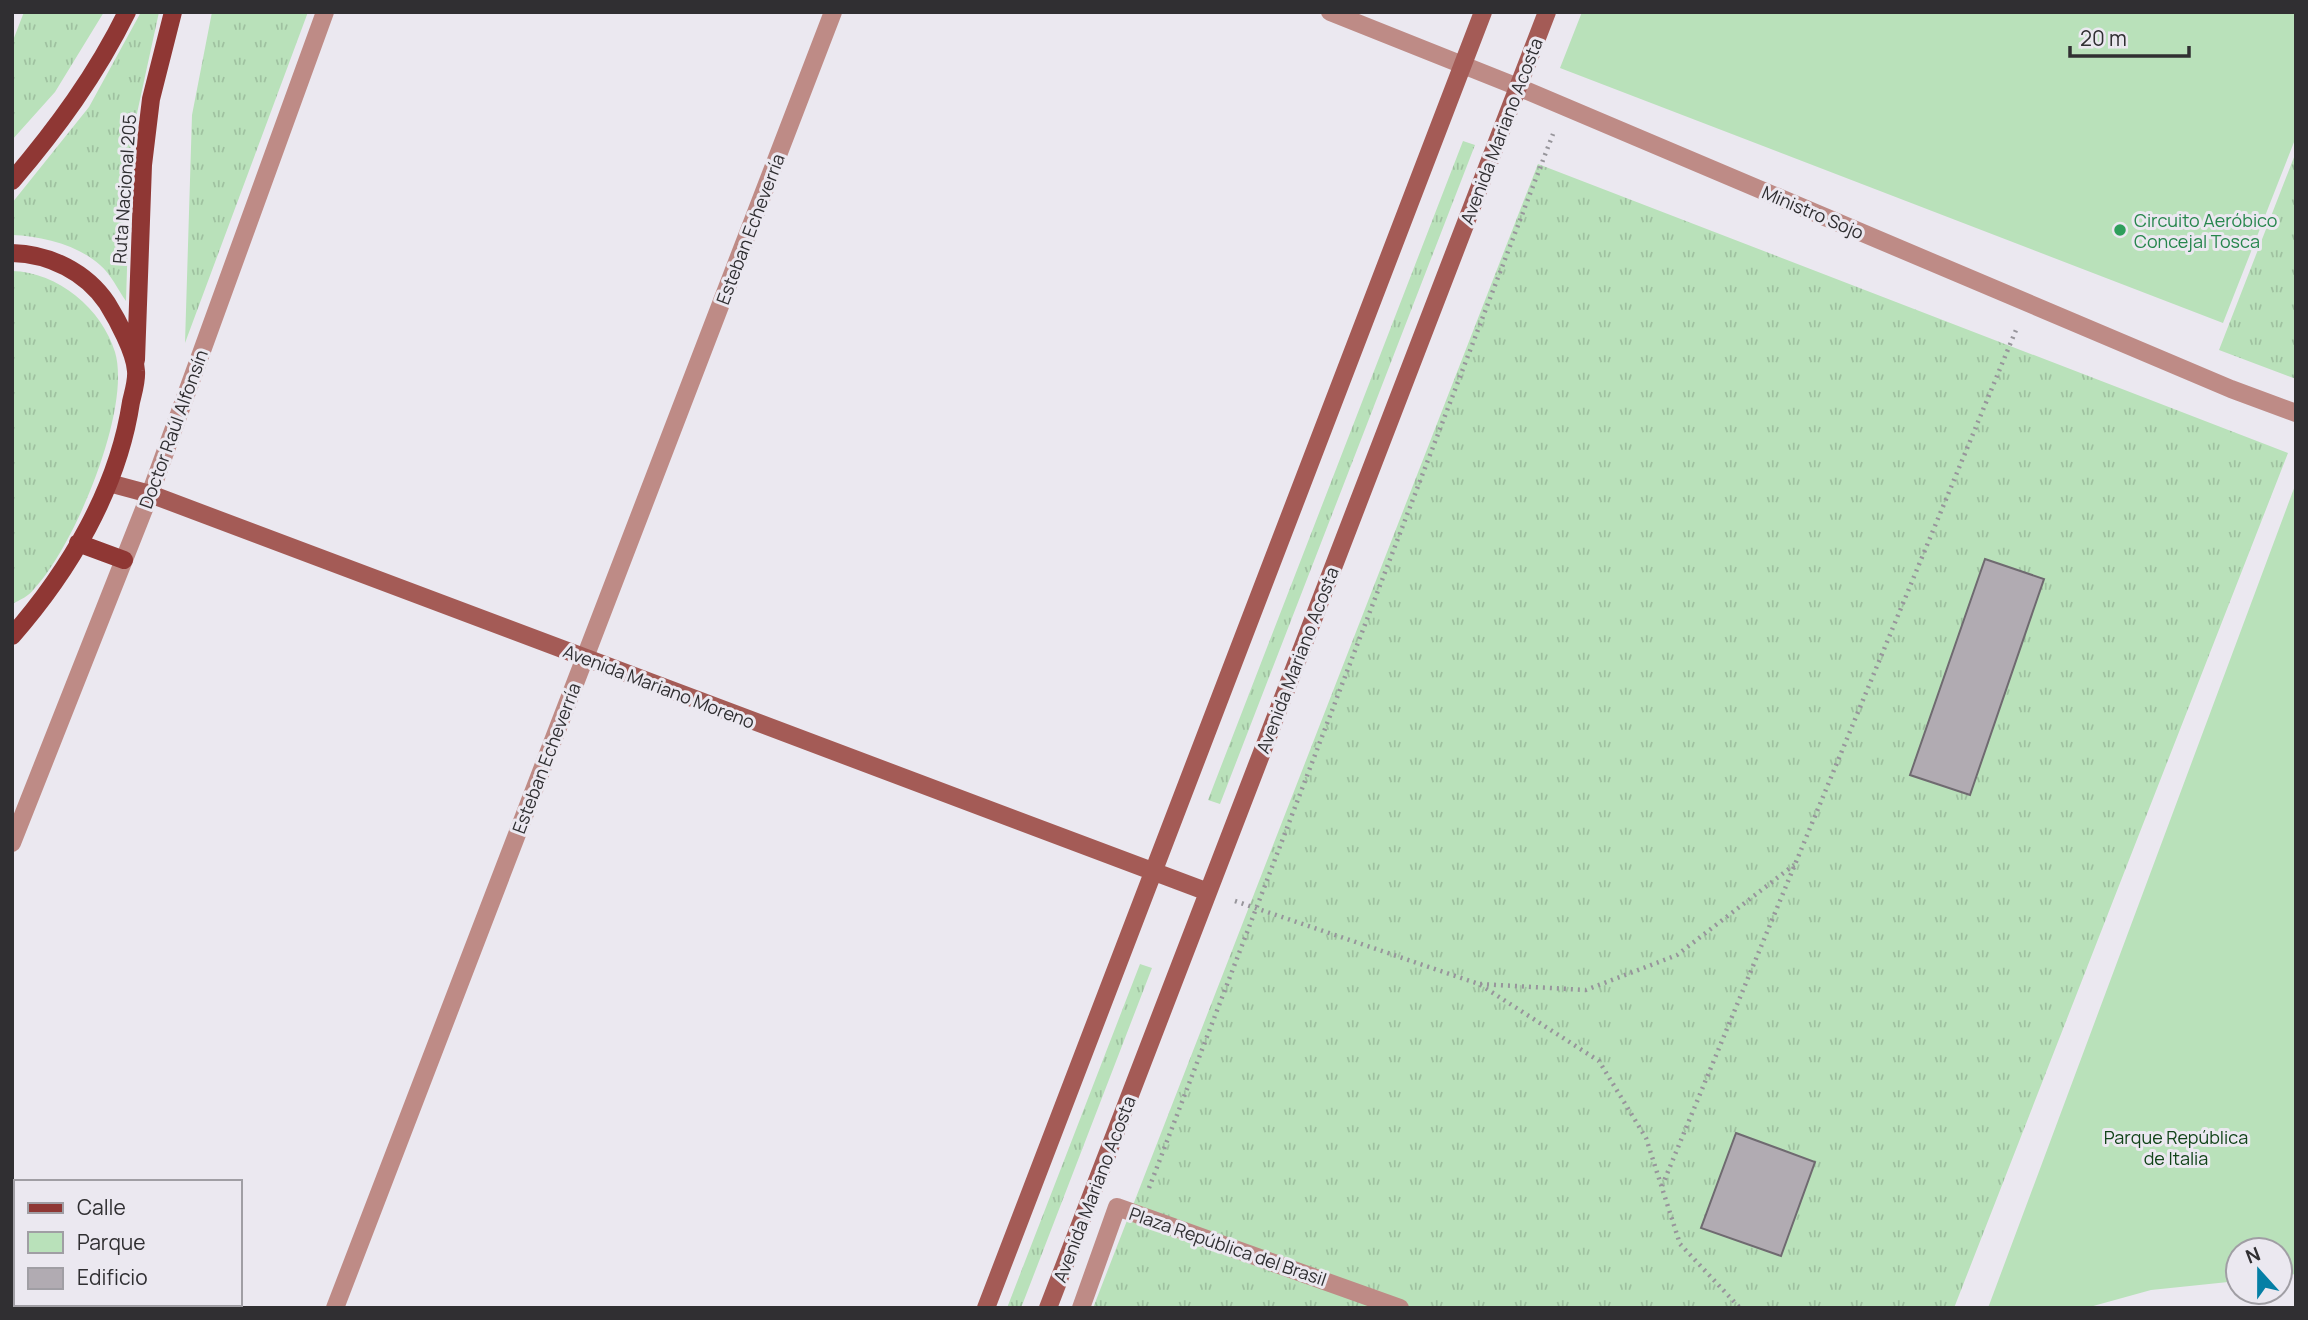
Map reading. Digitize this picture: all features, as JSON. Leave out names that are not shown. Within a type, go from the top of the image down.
[{"type":"main road","points":[[12,181],[58,127],[107,52],[127,12]]},
{"type":"main road","name":"Ruta Nacional 205","points":[[12,636],[42,602],[78,543],[109,483],[126,436],[136,371],[144,165],[151,99],[173,12]]},
{"type":"main road","points":[[986,1308],[1483,12]]},
{"type":"main road","name":"Avenida Mariano Acosta","points":[[1048,1308],[1547,12]]},
{"type":"main road","name":"Ruta Nacional 205","points":[[12,253],[26,253],[60,262],[96,288],[120,323],[136,371]]},
{"type":"main road","name":"Avenida Mariano Moreno","points":[[109,483],[150,494],[1208,892]]},
{"type":"main road","points":[[78,543],[124,560]]},
{"type":"main road","name":"Ruta Nacional 205","points":[[12,620],[42,602]]},
{"type":"street","name":"Doctor Raúl Alfonsín","points":[[12,844],[150,494],[325,12]]},
{"type":"street","name":"Esteban Echeverría","points":[[335,1308],[833,12]]},
{"type":"street","name":"Ministro Sojo","points":[[1330,12],[1518,87],[2231,389],[2296,413]]},
{"type":"street","name":"Plaza República del Brasil","points":[[1080,1308],[1116,1207],[1400,1308]]},
{"type":"path","points":[[1139,1215],[1564,107]]},
{"type":"path","points":[[1662,1186],[2028,303]]},
{"type":"path","points":[[1479,984],[1586,990],[1677,955],[1795,864]]},
{"type":"path","points":[[1208,892],[1479,984],[1599,1061],[1646,1138],[1680,1244],[1740,1308]]},
{"type":"green space","points":[[24,12],[104,12],[55,92],[12,140],[12,43]]},
{"type":"green space","points":[[141,12],[159,12],[131,141],[126,301],[104,269],[81,252],[35,237],[12,235],[12,203],[89,107]]},
{"type":"green space","points":[[212,12],[308,12],[185,343],[192,115]]},
{"type":"green space","name":"Circuito Aeróbico Concejal Tosca","points":[[1582,12],[2296,12],[2296,137],[2223,323],[1560,68]]},
{"type":"green space","points":[[1463,141],[1475,145],[1220,804],[1208,800]]},
{"type":"green space","points":[[2296,152],[2296,379],[2219,350]]},
{"type":"green space","points":[[1538,164],[2288,453],[1954,1308],[1093,1308]]},
{"type":"green space","points":[[12,271],[46,278],[76,296],[89,308],[109,336],[115,352],[118,377],[115,407],[107,441],[82,511],[50,569],[30,594],[12,604]]},
{"type":"green space","name":"Parque República de Italia","points":[[2296,483],[2296,1274],[2294,1236],[2224,1236],[2224,1282],[2151,1290],[2086,1308],[1988,1308]]},
{"type":"green space","points":[[1140,964],[1152,968],[1021,1308],[1007,1308]]},
{"type":"building","points":[[1985,559],[2044,579],[1970,795],[1910,775]]},
{"type":"building","points":[[1736,1133],[1815,1162],[1781,1256],[1701,1228]]},
{"type":"place","name":"Circuito Aeróbico Concejal Tosca","points":[[2120,230]]}]
